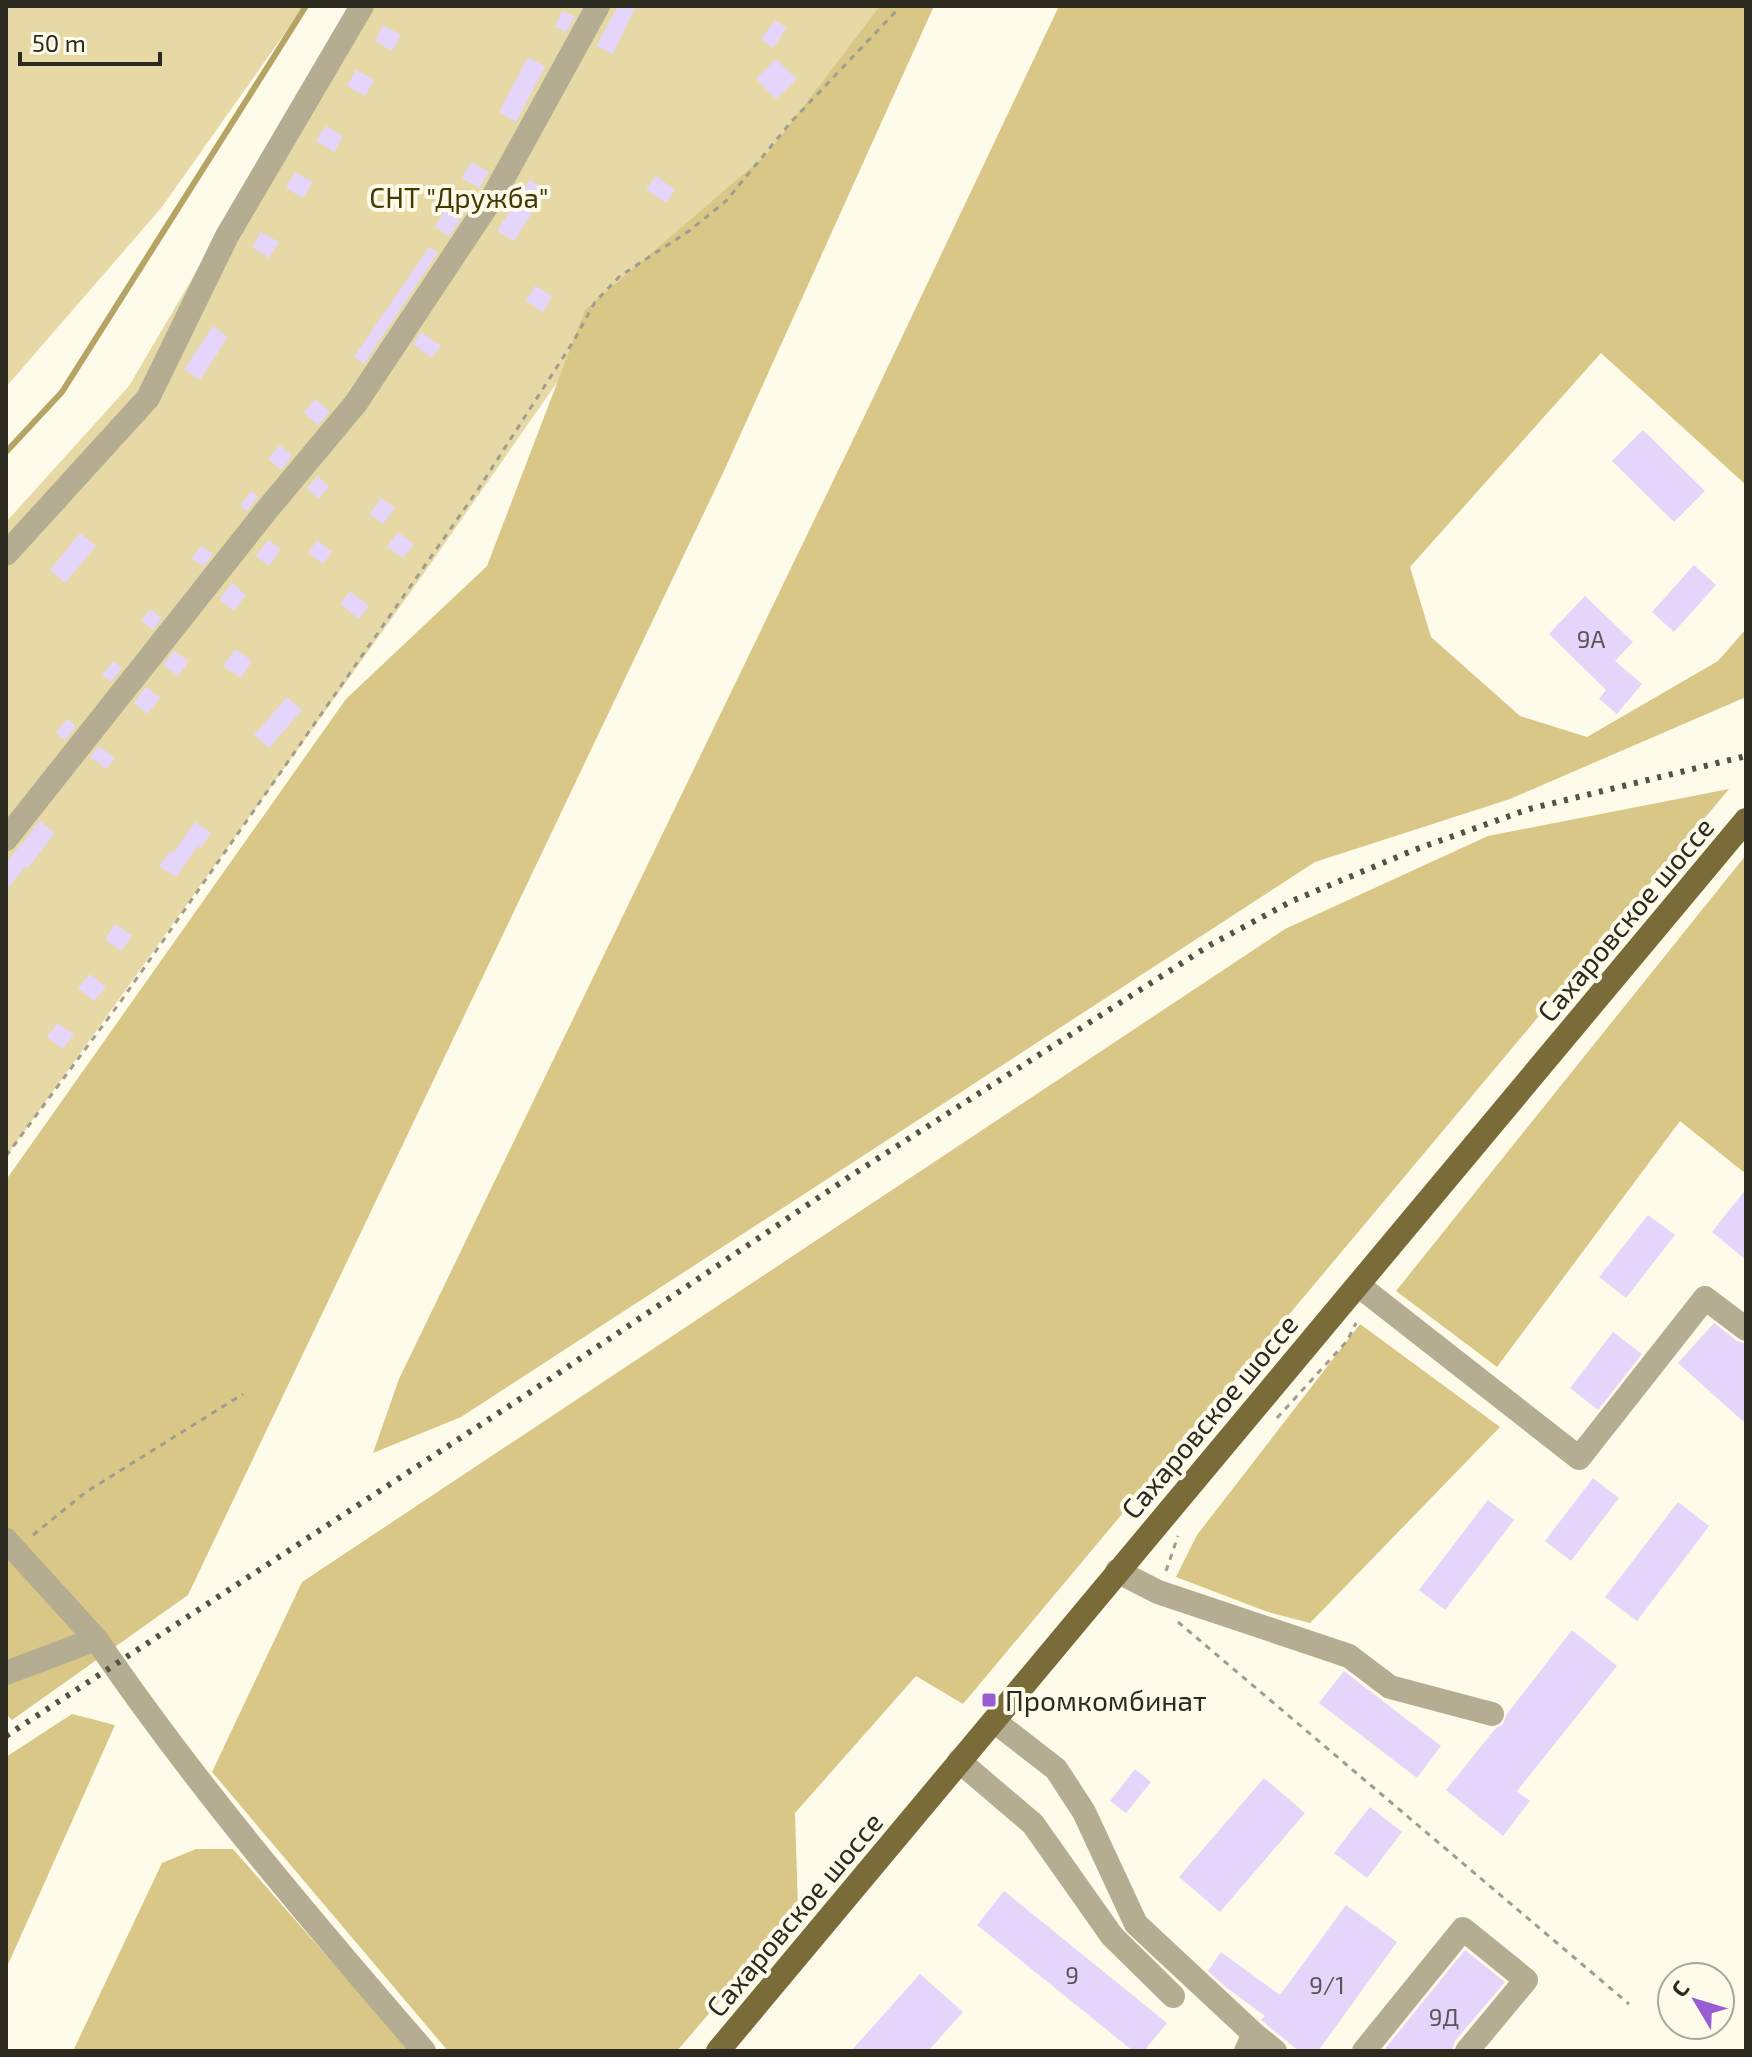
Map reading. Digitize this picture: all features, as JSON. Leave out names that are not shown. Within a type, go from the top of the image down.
[{"type":"main road","name":"Сахаровское шоссе","points":[[718,2051],[1117,1571],[1364,1290],[1746,820]]},
{"type":"street","points":[[6,554],[148,398],[227,236],[362,6]]},
{"type":"street","points":[[6,839],[266,511],[356,403],[494,195],[598,6]]},
{"type":"street","points":[[1364,1290],[1579,1458],[1705,1298],[1746,1329]]},
{"type":"street","points":[[10,1545],[96,1639],[149,1717],[191,1771],[424,2051]]},
{"type":"street","points":[[1117,1571],[1158,1592],[1349,1656],[1390,1687],[1492,1714]]},
{"type":"street","points":[[6,1673],[96,1639]]},
{"type":"street","points":[[994,1721],[1056,1769],[1084,1812],[1136,1924],[1250,2042],[1275,2051]]},
{"type":"street","points":[[959,1761],[1033,1824],[1112,1936],[1173,1996]]},
{"type":"street","points":[[1364,2051],[1463,1929],[1526,1980],[1467,2051]]},
{"type":"path","points":[[6,1156],[121,1001],[479,488],[573,342],[595,302],[620,276],[689,231],[726,201],[791,122],[901,6]]},
{"type":"path","points":[[1269,1427],[1347,1341],[1364,1290]]},
{"type":"path","points":[[10,1545],[86,1492],[243,1394]]},
{"type":"path","points":[[1158,1592],[1178,1535]]},
{"type":"path","points":[[1178,1622],[1629,2004]]},
{"type":"green space","points":[[6,6],[304,6],[162,207],[6,387]]},
{"type":"green space","name":"СНТ \"Дружба\"","points":[[352,6],[907,6],[709,224],[600,321],[422,576],[6,1157],[6,522],[129,386]]},
{"type":"shaded area","points":[[880,6],[934,6],[723,473],[188,1595],[12,1720],[6,1714],[6,1180],[346,699],[487,566],[585,310],[768,153]]},
{"type":"shaded area","points":[[1059,6],[1746,6],[1746,485],[1601,353],[1410,567],[1431,637],[1520,716],[1587,737],[1718,661],[1746,629],[1746,697],[1510,799],[1315,862],[461,1417],[373,1453],[399,1379]]},
{"type":"shaded area","points":[[1729,789],[963,1704],[916,1676],[795,1813],[798,1909],[677,2051],[448,2051],[212,1772],[302,1582],[1285,929],[1488,836]]},
{"type":"shaded area","points":[[1746,855],[1746,1174],[1680,1121],[1497,1367],[1396,1291]]},
{"type":"shaded area","points":[[1360,1324],[1500,1427],[1310,1623],[1268,1612],[1176,1577],[1197,1535]]},
{"type":"shaded area","points":[[72,1714],[115,1725],[6,1969],[6,1757]]},
{"type":"shaded area","points":[[196,1849],[233,1849],[410,2051],[73,2051],[162,1863]]},
{"type":"building","points":[[618,6],[636,6],[613,54],[596,46]]},
{"type":"building","points":[[562,11],[575,17],[566,32],[555,27]]},
{"type":"building","points":[[775,20],[787,28],[773,48],[761,39]]},
{"type":"building","points":[[383,25],[401,35],[392,51],[375,41]]},
{"type":"building","points":[[528,57],[545,67],[516,122],[499,112]]},
{"type":"building","points":[[776,59],[797,79],[776,99],[756,79]]},
{"type":"building","points":[[356,70],[374,80],[365,96],[347,86]]},
{"type":"building","points":[[326,126],[343,136],[334,152],[316,141]]},
{"type":"building","points":[[471,162],[489,172],[479,188],[462,178]]},
{"type":"building","points":[[295,172],[313,182],[303,198],[286,188]]},
{"type":"building","points":[[656,176],[675,190],[666,203],[646,189]]},
{"type":"building","points":[[530,180],[547,190],[514,241],[497,231]]},
{"type":"building","points":[[444,211],[460,220],[449,236],[435,227]]},
{"type":"building","points":[[261,232],[279,242],[269,258],[252,247]]},
{"type":"building","points":[[429,247],[438,252],[364,364],[354,357]]},
{"type":"building","points":[[535,286],[552,296],[543,312],[526,301]]},
{"type":"building","points":[[213,326],[228,337],[200,380],[184,369]]},
{"type":"building","points":[[421,332],[441,346],[432,358],[413,344]]},
{"type":"building","points":[[315,399],[330,411],[318,425],[304,413]]},
{"type":"building","points":[[1643,430],[1705,491],[1674,522],[1612,461]]},
{"type":"building","points":[[280,445],[292,456],[281,470],[268,459]]},
{"type":"building","points":[[317,476],[329,486],[319,499],[307,489]]},
{"type":"building","points":[[251,491],[258,497],[247,511],[240,506]]},
{"type":"building","points":[[381,498],[395,508],[383,524],[369,514]]},
{"type":"building","points":[[398,532],[414,544],[403,558],[387,547]]},
{"type":"building","points":[[80,533],[96,546],[65,583],[50,570]]},
{"type":"building","points":[[268,540],[281,549],[269,566],[256,556]]},
{"type":"building","points":[[317,540],[332,552],[323,564],[308,553]]},
{"type":"building","points":[[201,546],[213,554],[203,567],[192,558]]},
{"type":"building","points":[[1694,565],[1716,585],[1674,632],[1652,612]]},
{"type":"building","points":[[232,583],[246,595],[234,611],[219,599]]},
{"type":"building","points":[[350,591],[369,606],[359,619],[340,604]]},
{"type":"building","points":[[1585,596],[1633,642],[1615,661],[1642,684],[1617,714],[1599,699],[1606,690],[1549,634]]},
{"type":"building","points":[[150,609],[162,618],[153,630],[141,621]]},
{"type":"building","points":[[235,649],[252,661],[241,678],[223,666]]},
{"type":"building","points":[[174,651],[189,661],[178,676],[163,665]]},
{"type":"building","points":[[113,661],[122,668],[111,682],[102,675]]},
{"type":"building","points":[[146,687],[160,698],[147,714],[134,703]]},
{"type":"building","points":[[287,697],[302,710],[269,748],[254,735]]},
{"type":"building","points":[[67,719],[76,726],[65,740],[56,733]]},
{"type":"building","points":[[99,746],[115,758],[106,769],[90,757]]},
{"type":"building","points":[[40,821],[55,833],[6,890],[6,863]]},
{"type":"building","points":[[195,822],[211,833],[176,877],[159,866],[170,851],[173,853]]},
{"type":"building","points":[[115,924],[132,936],[121,951],[105,939]]},
{"type":"building","points":[[90,974],[106,987],[94,1001],[78,988]]},
{"type":"building","points":[[57,1023],[74,1034],[63,1049],[47,1037]]},
{"type":"building","points":[[1746,1189],[1746,1260],[1712,1232]]},
{"type":"building","points":[[1648,1215],[1675,1235],[1626,1298],[1599,1277]]},
{"type":"building","points":[[1714,1323],[1737,1341],[1746,1344],[1746,1424],[1678,1363]]},
{"type":"building","points":[[1613,1332],[1642,1354],[1598,1410],[1570,1388]]},
{"type":"building","points":[[1593,1478],[1619,1498],[1571,1561],[1545,1541]]},
{"type":"building","points":[[1488,1500],[1514,1520],[1445,1610],[1419,1590]]},
{"type":"building","points":[[1678,1502],[1709,1526],[1637,1621],[1605,1597]]},
{"type":"building","points":[[1572,1630],[1617,1666],[1517,1791],[1530,1801],[1503,1836],[1446,1790],[1495,1729],[1503,1724],[1507,1714]]},
{"type":"building","points":[[1344,1671],[1441,1746],[1417,1778],[1319,1703]]},
{"type":"building","points":[[1135,1769],[1151,1782],[1126,1813],[1110,1801]]},
{"type":"building","points":[[1264,1778],[1305,1813],[1220,1912],[1179,1877]]},
{"type":"building","points":[[1370,1807],[1402,1832],[1367,1878],[1334,1853]]},
{"type":"building","points":[[1004,1891],[1167,2023],[1144,2051],[1133,2051],[977,1925]]},
{"type":"building","points":[[1346,1905],[1397,1942],[1318,2051],[1299,2051],[1261,2020],[1265,2016],[1208,1971],[1221,1952],[1280,1995]]},
{"type":"building","points":[[1465,1950],[1505,1982],[1455,2041],[1452,2051],[1383,2051]]},
{"type":"building","points":[[920,1974],[963,2012],[928,2051],[851,2051]]},
{"type":"waterway","points":[[6,452],[62,392],[306,6]]},
{"type":"railway","points":[[6,1736],[529,1393],[852,1175],[1210,945],[1292,901],[1414,850],[1529,809],[1746,756]]},
{"type":"place","name":"Промкомбинат","points":[[989,1700]]}]
